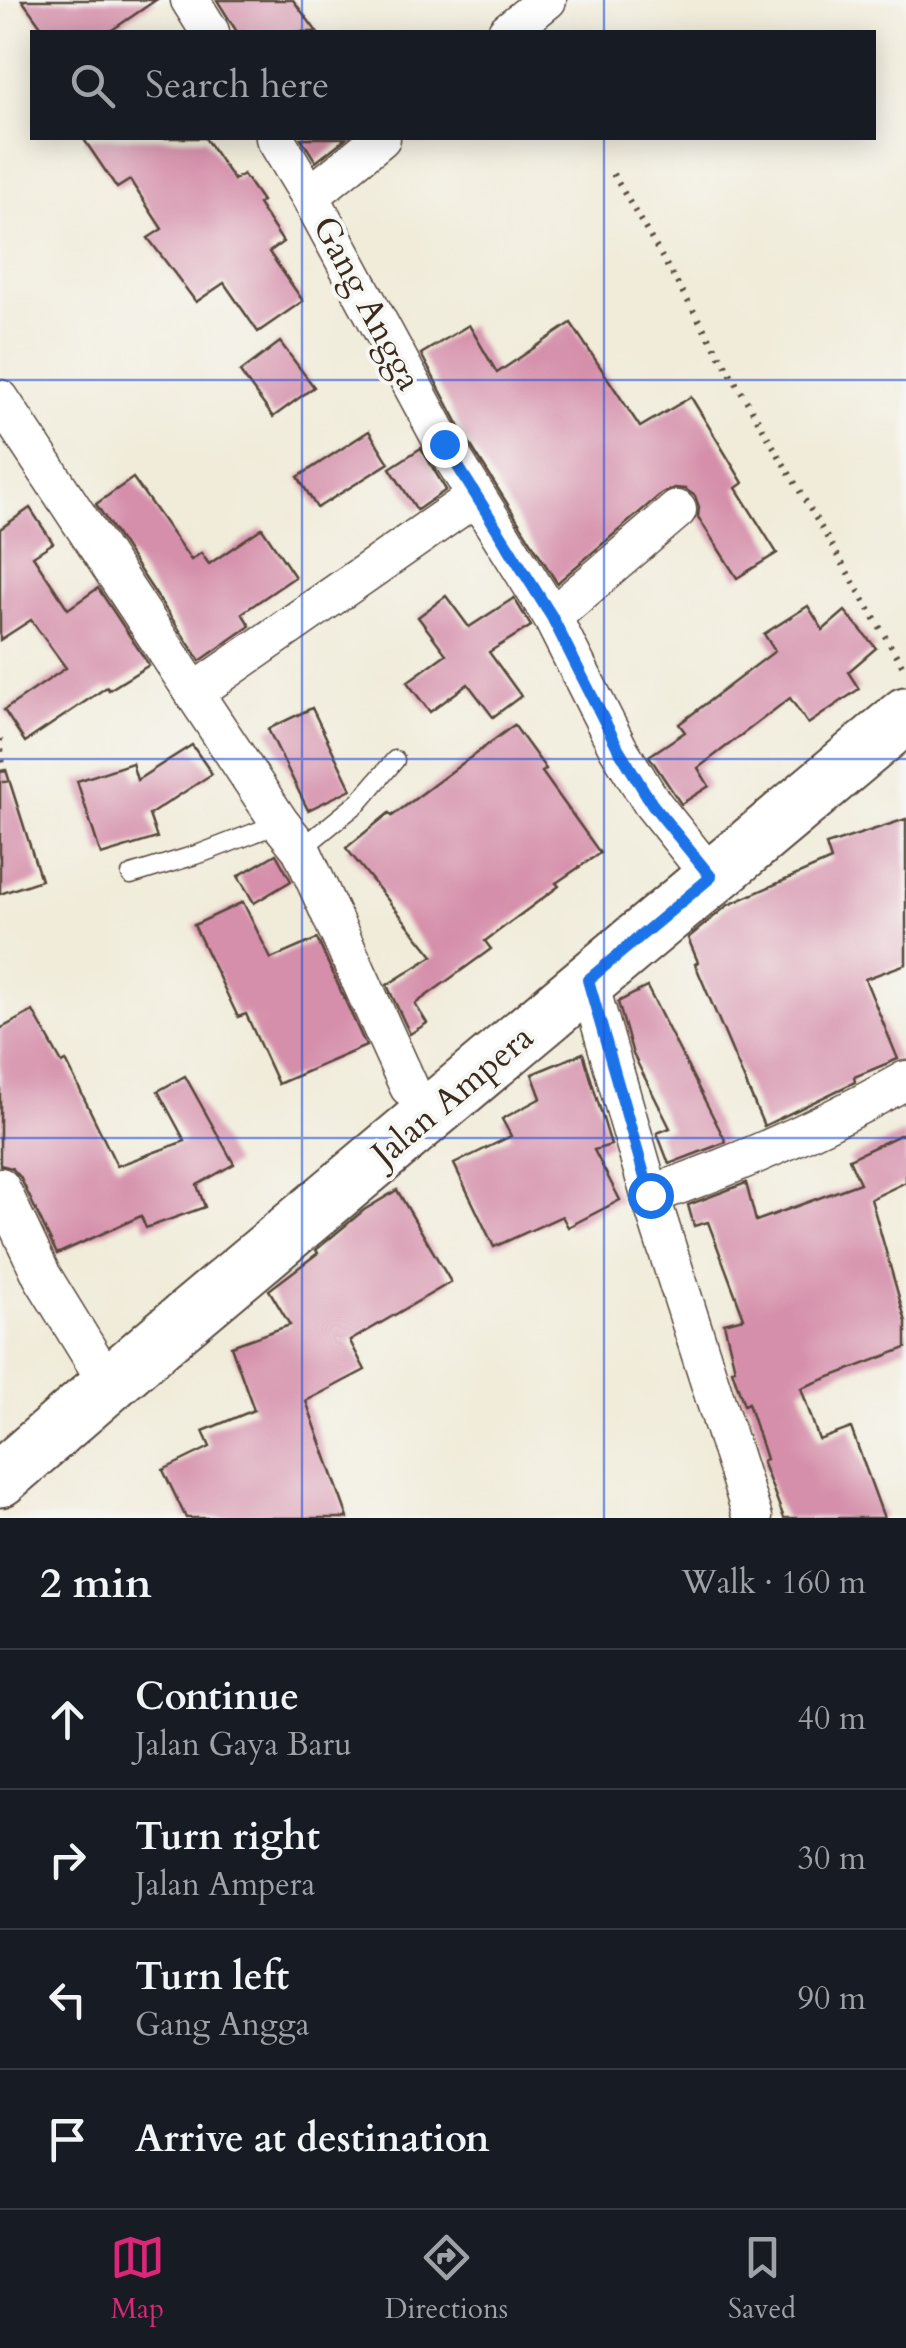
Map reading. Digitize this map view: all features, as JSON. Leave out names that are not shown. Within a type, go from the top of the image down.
[{"type":"main road","name":"Jalan Ampera","points":[[0,1437],[100,1372],[588,980],[702,865],[906,680]]},
{"type":"main road","name":"Jalan Ampera","points":[[0,1478],[100,1372],[409,1087],[906,715]]},
{"type":"street","points":[[190,0],[209,30]]},
{"type":"street","points":[[510,30],[547,0]]},
{"type":"street","name":"Gang Angga","points":[[276,140],[475,497],[552,617],[618,748],[652,804],[702,865]]},
{"type":"street","points":[[310,196],[378,140]]},
{"type":"street","points":[[0,399],[291,836],[409,1087]]},
{"type":"street","points":[[195,692],[475,497]]},
{"type":"street","points":[[552,617],[677,510]]},
{"type":"street","points":[[588,980],[650,1195],[753,1518]]},
{"type":"street","points":[[650,1195],[739,1164],[906,1080]]},
{"type":"street","points":[[0,1186],[42,1276],[100,1372]]},
{"type":"lane","points":[[131,875],[202,853],[291,836],[359,802],[395,760]]},
{"type":"path","points":[[613,174],[906,671]]},
{"type":"path","points":[[0,739],[4,783]]},
{"type":"building","points":[[22,0],[156,0],[112,30],[44,30]]},
{"type":"building","points":[[217,0],[293,0],[316,30],[236,30]]},
{"type":"building","points":[[84,140],[206,140],[234,180],[243,174],[262,201],[258,204],[283,242],[269,252],[303,301],[258,332],[224,283],[196,302],[148,238],[162,229],[130,180],[117,188]]},
{"type":"building","points":[[302,140],[344,140],[316,162]]},
{"type":"building","points":[[571,323],[640,427],[691,397],[743,483],[736,488],[777,553],[737,578],[698,517],[695,496],[674,488],[662,493],[557,583],[463,433],[421,354],[469,325],[497,373]]},
{"type":"building","points":[[280,342],[314,387],[273,417],[240,372]]},
{"type":"building","points":[[369,431],[389,463],[317,508],[298,477]]},
{"type":"building","points":[[421,448],[446,490],[417,510],[390,468]]},
{"type":"building","points":[[133,478],[191,560],[201,553],[209,564],[262,528],[295,577],[242,613],[250,626],[200,661],[96,504]]},
{"type":"building","points":[[30,508],[53,543],[33,556],[68,609],[98,588],[149,665],[109,690],[107,687],[25,742],[4,710],[66,668],[31,620],[0,640],[0,529]]},
{"type":"building","points":[[446,596],[469,627],[514,598],[531,626],[489,652],[521,696],[493,717],[468,684],[430,712],[407,682],[446,654],[418,617]]},
{"type":"building","points":[[808,606],[823,630],[845,611],[876,648],[848,672],[859,689],[808,724],[790,698],[698,768],[709,786],[681,804],[649,756],[685,732],[679,724],[775,651],[764,634]]},
{"type":"building","points":[[312,708],[351,789],[308,810],[268,729]]},
{"type":"building","points":[[514,725],[600,853],[485,941],[491,949],[415,1004],[427,1023],[410,1034],[387,985],[433,956],[346,848]]},
{"type":"building","points":[[192,745],[212,774],[149,815],[157,838],[101,855],[77,781],[132,763],[137,780]]},
{"type":"building","points":[[6,770],[41,880],[0,894],[0,771]]},
{"type":"building","points":[[906,819],[906,964],[865,979],[898,1059],[854,1077],[855,1082],[764,1126],[695,964],[698,962],[688,938],[728,905],[831,860],[826,845]]},
{"type":"building","points":[[276,854],[291,881],[254,903],[238,876]]},
{"type":"building","points":[[243,902],[271,959],[317,939],[366,1046],[278,1084],[246,1014],[238,1017],[194,925]]},
{"type":"building","points":[[647,987],[726,1142],[669,1164],[657,1133],[670,1128],[633,1054],[618,1002]]},
{"type":"building","points":[[33,1011],[62,1063],[66,1061],[117,1166],[185,1141],[158,1091],[185,1076],[234,1164],[197,1185],[205,1207],[146,1228],[141,1216],[57,1254],[20,1177],[12,1168],[0,1165],[0,1029]]},
{"type":"building","points":[[583,1053],[611,1145],[594,1150],[620,1200],[568,1227],[562,1216],[494,1247],[454,1164],[511,1136],[502,1119],[541,1098],[532,1074]]},
{"type":"building","points":[[906,1132],[906,1182],[871,1199],[906,1322],[906,1348],[801,1388],[819,1440],[851,1428],[884,1518],[784,1518],[762,1461],[766,1459],[748,1403],[744,1405],[732,1370],[735,1369],[724,1323],[744,1318],[708,1222],[694,1226],[688,1205],[746,1183],[756,1221],[860,1183],[849,1159]]},
{"type":"building","points":[[397,1190],[451,1282],[350,1341],[365,1370],[306,1401],[348,1518],[186,1518],[163,1470],[210,1447],[203,1431],[254,1410],[231,1346],[290,1325],[269,1290],[318,1253],[316,1250],[364,1210]]},
{"type":"route","points":[[444,444],[552,617],[618,748],[652,804],[711,877],[588,980],[650,1195]]}]
